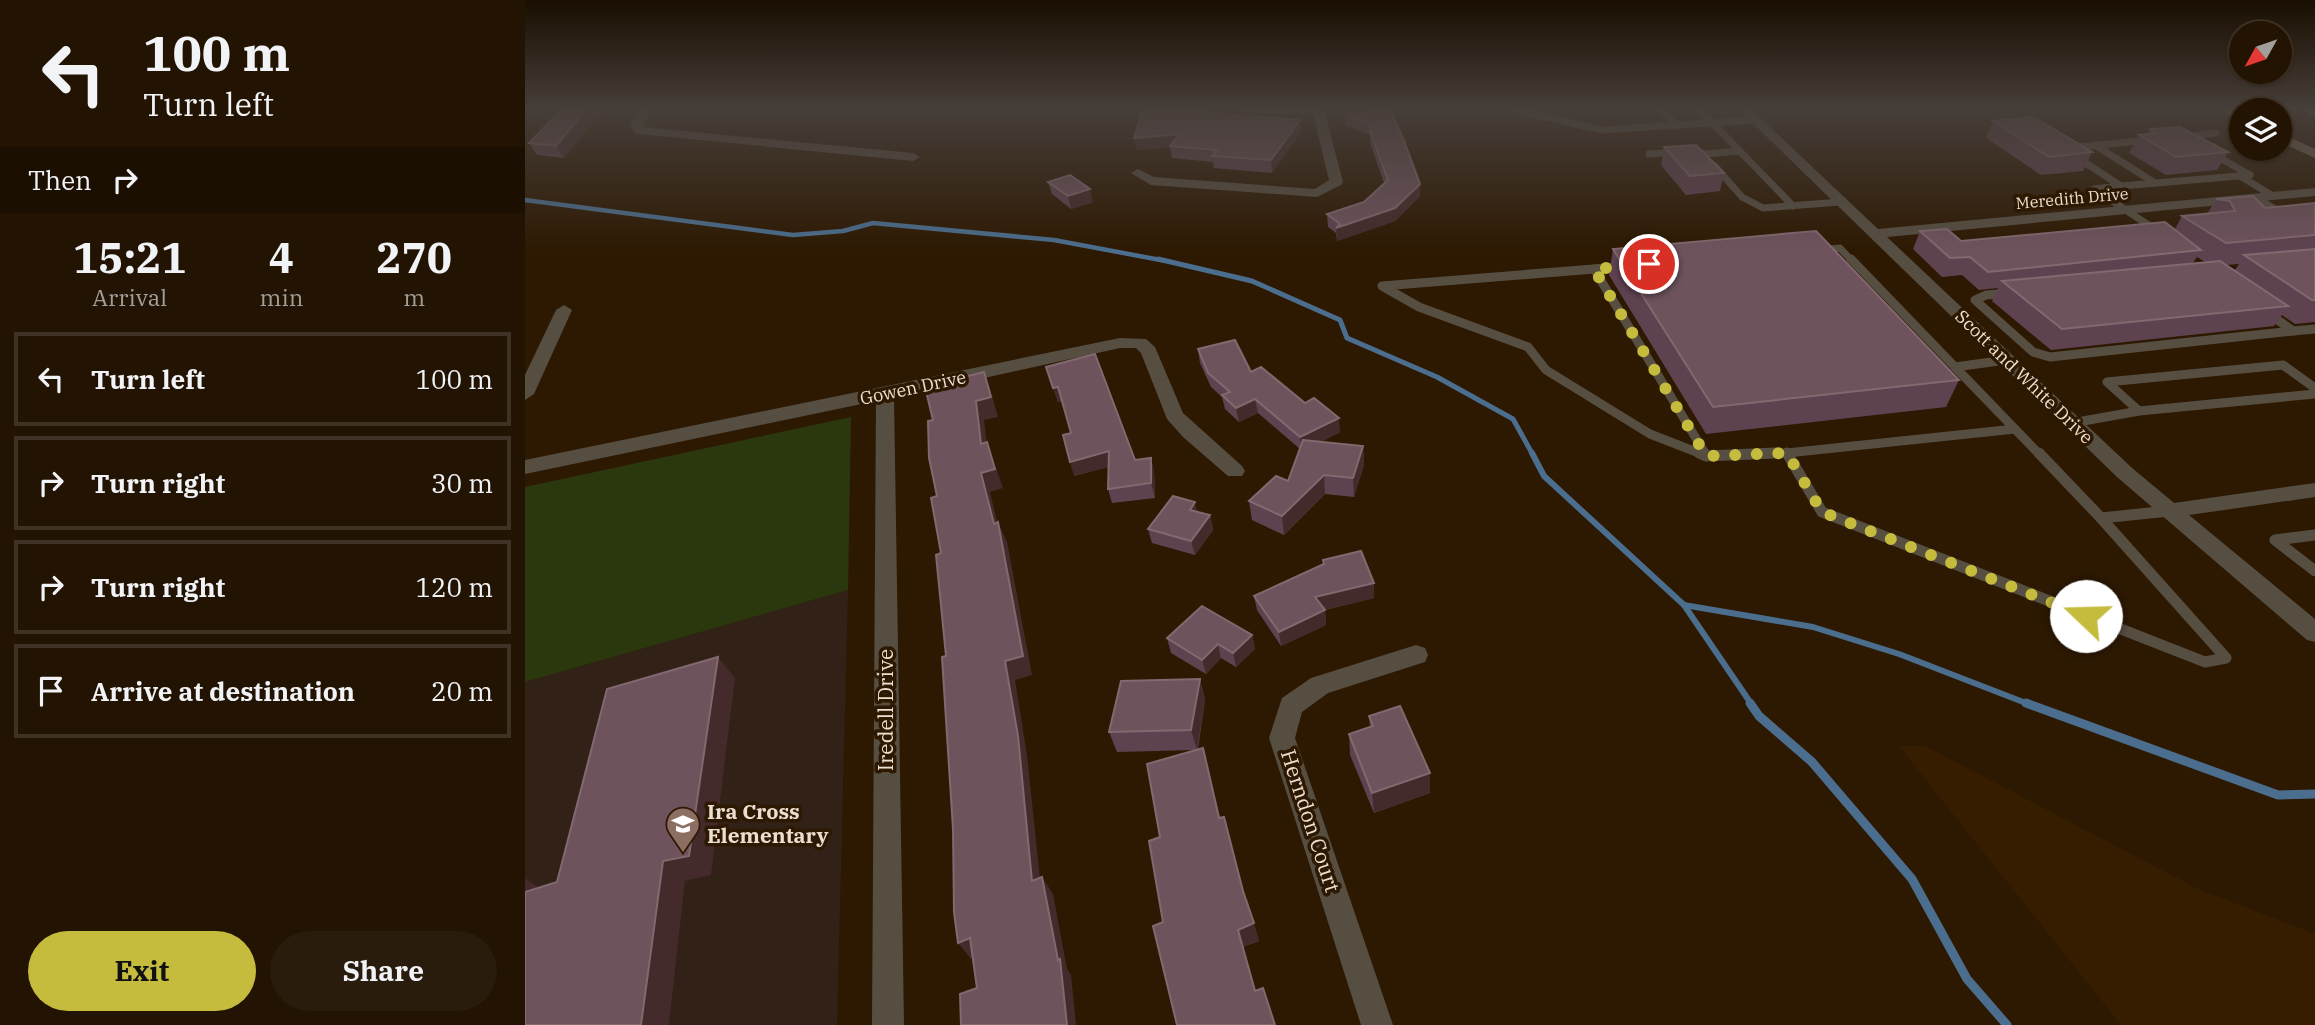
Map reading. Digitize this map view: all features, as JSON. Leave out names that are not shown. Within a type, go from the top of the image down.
[{"type":"street","points":[[1138,173],[1151,181],[1317,193],[1336,182],[1330,157]]},
{"type":"street","name":"Scott and White Drive","points":[[1794,157],[2072,423],[2169,511],[2315,633]]},
{"type":"street","name":"Meredith Drive","points":[[1873,234],[2315,192]]},
{"type":"street","points":[[525,394],[564,310]]},
{"type":"street","name":"Gowen Drive","points":[[525,467],[1120,343],[1140,343],[1149,351],[1174,415],[1190,433],[1235,471]]},
{"type":"street","name":"Iredell Drive","points":[[885,394],[888,1025]]},
{"type":"street","points":[[2169,511],[2315,490]]},
{"type":"street","name":"Herndon Court","points":[[1377,1025],[1282,738],[1290,706],[1320,685],[1416,654]]},
{"type":"lane","points":[[1707,157],[1746,202],[1763,208],[1841,202]]},
{"type":"lane","points":[[1746,157],[1793,206]]},
{"type":"lane","points":[[2076,157],[2121,186]]},
{"type":"lane","points":[[2114,157],[2155,183]]},
{"type":"lane","points":[[2161,240],[2160,233],[2094,189],[2250,175],[2219,157]]},
{"type":"lane","points":[[2240,176],[2273,196]]},
{"type":"lane","points":[[2256,198],[2295,220],[2273,222]]},
{"type":"lane","points":[[1787,453],[1822,512],[2205,662],[2226,658],[2101,519],[1840,248],[1812,251]]},
{"type":"lane","points":[[1635,266],[1383,286],[1419,307],[1528,347],[1546,370],[1650,434],[1706,456],[1787,453],[2015,429]]},
{"type":"lane","points":[[1594,269],[1706,456]]},
{"type":"lane","points":[[2026,291],[1986,295],[1975,300],[2033,352],[2050,357],[2315,329]]},
{"type":"lane","points":[[2263,310],[2293,331]]},
{"type":"lane","points":[[1955,367],[2006,360]]},
{"type":"lane","points":[[2139,411],[2107,382],[2283,365],[2315,388]]},
{"type":"lane","points":[[2072,423],[2139,411],[2315,394]]},
{"type":"lane","points":[[2101,519],[2169,511]]},
{"type":"lane","points":[[2315,535],[2275,540],[2315,571]]},
{"type":"shaded area","name":"Ira Cross Elementary","points":[[848,590],[837,1025],[525,1025],[525,682]]},
{"type":"shaded area","points":[[1899,746],[1925,746],[2198,889],[2315,934],[2315,1025],[2121,1025]]},
{"type":"green space","points":[[851,417],[848,590],[525,682],[525,487]]},
{"type":"building","points":[[1224,157],[1273,157],[1271,160]]},
{"type":"building","points":[[1379,157],[1410,157],[1420,184],[1395,208],[1336,228],[1340,224],[1327,214],[1364,202],[1388,180]]},
{"type":"building","points":[[1673,157],[1708,157],[1724,173],[1690,176]]},
{"type":"building","points":[[1070,175],[1090,189],[1068,196],[1048,182]]},
{"type":"building","points":[[2253,196],[2265,208],[2315,203],[2315,235],[2226,243],[2182,216],[2235,211],[2230,201],[2216,199]]},
{"type":"building","points":[[2165,222],[2201,250],[1988,272],[1970,257],[1950,258],[1920,231],[1947,229],[1961,241]]},
{"type":"building","points":[[1816,231],[1959,380],[1713,407],[1613,249]]},
{"type":"building","points":[[2315,249],[2315,300],[2244,255]]},
{"type":"building","points":[[2220,261],[2288,306],[2062,329],[2002,281]]},
{"type":"building","points":[[1235,340],[1251,372],[1261,367],[1305,403],[1314,398],[1339,418],[1300,437],[1255,399],[1236,408],[1222,395],[1230,392],[1208,373],[1198,349]]},
{"type":"building","points":[[1095,354],[1135,460],[1151,458],[1151,483],[1108,489],[1109,451],[1070,462],[1063,435],[1071,433],[1058,387],[1053,388],[1046,367]]},
{"type":"building","points":[[984,372],[991,397],[976,401],[981,444],[987,442],[995,469],[981,473],[994,524],[998,522],[1023,656],[1005,661],[1018,736],[1032,881],[1042,877],[1058,960],[1060,959],[1067,1025],[961,1025],[960,994],[977,988],[970,938],[958,943],[954,912],[953,829],[942,657],[946,656],[936,555],[941,553],[931,498],[937,496],[929,458],[928,421],[933,420],[925,387]]},
{"type":"building","points":[[1303,440],[1363,446],[1353,478],[1324,475],[1282,516],[1249,501],[1276,476],[1288,481]]},
{"type":"building","points":[[1173,496],[1195,502],[1190,510],[1210,515],[1191,541],[1148,529]]},
{"type":"building","points":[[1361,551],[1374,583],[1315,597],[1325,610],[1279,632],[1254,596],[1324,564],[1323,560]]},
{"type":"building","points":[[1202,606],[1252,635],[1233,653],[1218,644],[1202,660],[1167,638]]},
{"type":"building","points":[[718,657],[689,856],[663,861],[641,1025],[525,1025],[525,892],[557,882],[607,689]]},
{"type":"building","points":[[1200,679],[1191,730],[1109,732],[1121,681]]},
{"type":"building","points":[[1400,706],[1430,773],[1372,793],[1349,734],[1373,726],[1369,716]]},
{"type":"building","points":[[1203,748],[1219,818],[1224,817],[1254,923],[1238,930],[1255,991],[1263,988],[1275,1025],[1177,1025],[1153,926],[1163,922],[1149,841],[1160,837],[1147,764]]},
{"type":"waterway","points":[[525,200],[793,235],[843,231],[873,223],[1054,240],[1166,261]]},
{"type":"waterway","points":[[1158,259],[1252,281],[1340,320],[1347,338],[1437,377],[1513,419],[1533,455]]},
{"type":"waterway","points":[[1532,453],[1544,476],[1684,605]]},
{"type":"waterway","points":[[1684,605],[1813,627],[1899,654],[2031,705]]},
{"type":"waterway","points":[[1684,605],[1752,705]]},
{"type":"waterway","points":[[1750,703],[1759,716],[1812,762],[1912,879],[1967,979],[2007,1025]]},
{"type":"waterway","points":[[2026,703],[2278,795],[2315,794]]},
{"type":"place","name":"Ira Cross Elementary","points":[[683,854]]},
{"type":"route","points":[[1649,264],[1594,269],[1706,456],[1787,453],[1822,512],[2086,616]]}]
